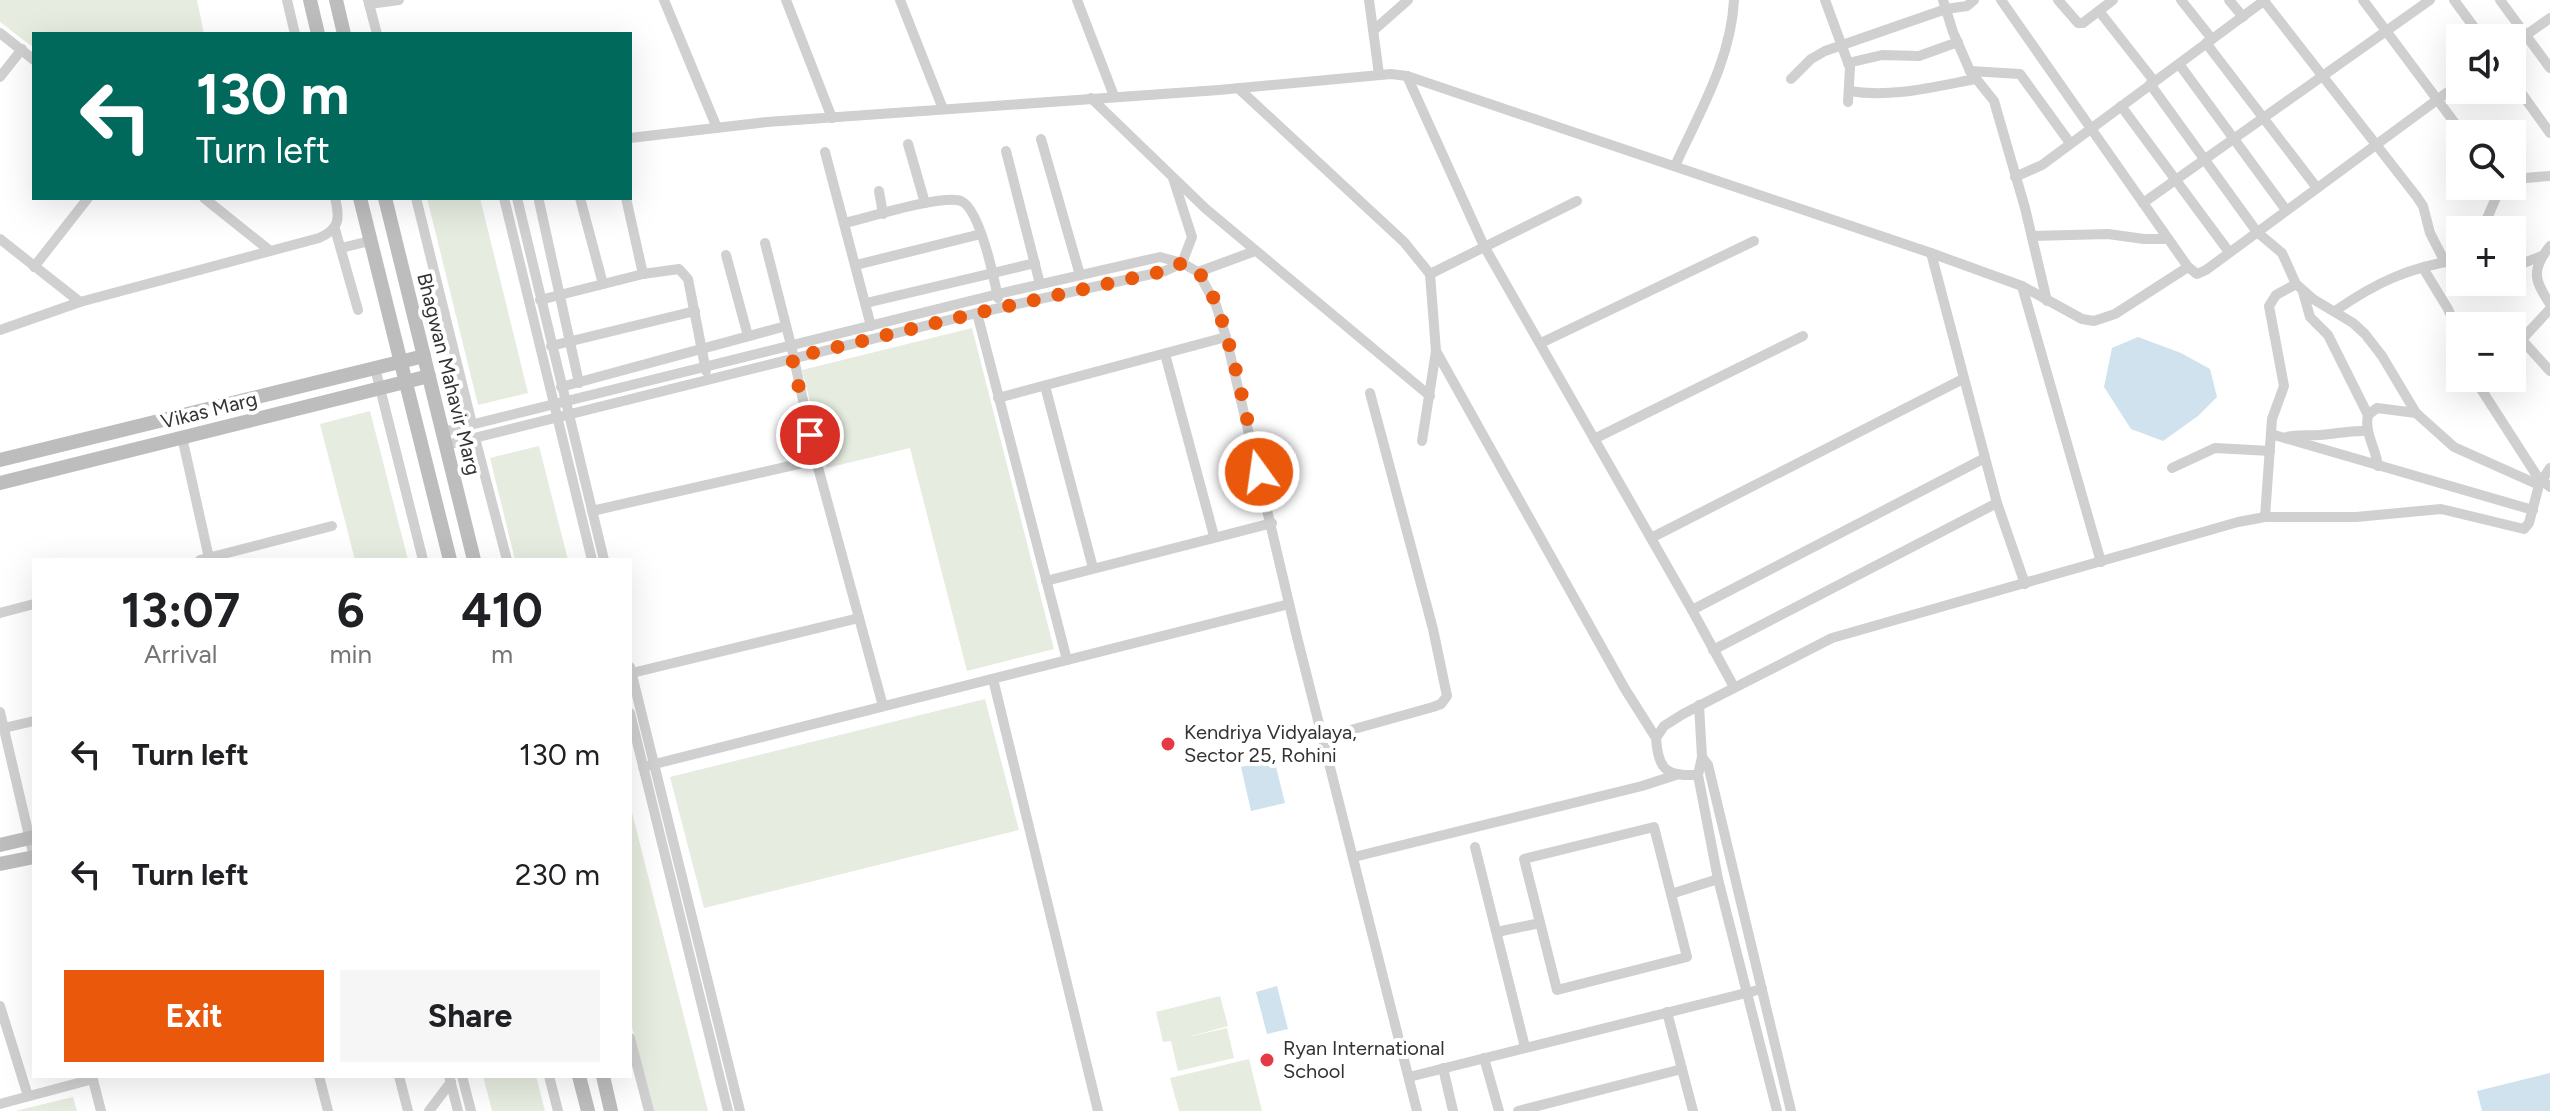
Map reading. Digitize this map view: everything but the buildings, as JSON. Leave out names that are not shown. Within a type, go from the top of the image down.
[{"type":"street","points":[[287,0],[295,32]]},
{"type":"street","points":[[310,0],[318,32]]},
{"type":"street","points":[[336,0],[344,32]]},
{"type":"street","points":[[376,32],[369,2],[399,0]]},
{"type":"street","points":[[664,0],[717,128]]},
{"type":"street","points":[[786,0],[832,118]]},
{"type":"street","points":[[900,0],[943,109]]},
{"type":"street","points":[[1077,0],[1114,96]]},
{"type":"street","points":[[1369,0],[1379,74]]},
{"type":"street","points":[[1374,30],[1408,0]]},
{"type":"street","points":[[1675,166],[1713,85],[1729,37],[1734,0]]},
{"type":"street","points":[[1825,0],[1848,63],[1848,97],[1899,93],[1973,75],[2020,74],[2070,143]]},
{"type":"street","points":[[1791,79],[1811,59],[1841,45],[1945,4],[1967,6],[1974,0]]},
{"type":"street","points":[[2001,0],[2089,129],[2188,267],[2197,274],[2446,93]]},
{"type":"street","points":[[2058,0],[2078,23],[2083,23],[2113,0]]},
{"type":"street","points":[[2181,0],[2263,118],[2317,188]]},
{"type":"street","points":[[2229,0],[2243,17]]},
{"type":"street","points":[[2363,0],[2452,120]]},
{"type":"street","points":[[2143,203],[2430,0]]},
{"type":"street","points":[[2454,0],[2472,24]]},
{"type":"street","points":[[2500,0],[2517,24]]},
{"type":"street","points":[[2015,177],[2042,165],[2265,1],[2423,206],[2430,233],[2445,262],[2371,286],[2335,311]]},
{"type":"street","points":[[1945,4],[1973,75],[1994,101],[2047,301]]},
{"type":"street","points":[[2099,11],[2257,232],[2282,253],[2300,288],[2310,317],[2328,335],[2368,415],[2366,431],[2378,466]]},
{"type":"street","points":[[2550,18],[2526,36],[2550,68]]},
{"type":"street","points":[[0,33],[32,58]]},
{"type":"street","points":[[1848,63],[1882,55],[1919,56],[1958,42]]},
{"type":"street","points":[[0,77],[22,49]]},
{"type":"street","points":[[2179,64],[2286,210]]},
{"type":"street","points":[[632,138],[832,118],[1238,88],[1379,74],[1407,76],[1931,253],[2022,286],[2082,319],[2102,320],[2115,314],[2188,267]]},
{"type":"street","points":[[1407,76],[1484,246],[1734,687]]},
{"type":"street","points":[[1238,88],[1404,242],[1430,274],[1436,351],[1422,441]]},
{"type":"street","points":[[1091,98],[1173,178],[1255,251],[1430,396]]},
{"type":"street","points":[[2526,100],[2550,133]]},
{"type":"street","points":[[2121,106],[2229,252]]},
{"type":"street","points":[[1041,139],[1080,275]]},
{"type":"street","points":[[908,144],[925,203]]},
{"type":"street","points":[[1006,151],[1040,284]]},
{"type":"street","points":[[825,152],[871,326]]},
{"type":"street","points":[[2526,178],[2550,176]]},
{"type":"street","points":[[444,438],[472,424],[559,403],[792,358],[1165,271],[1182,263],[1192,237],[1173,178]]},
{"type":"street","points":[[879,191],[883,214]]},
{"type":"street","points":[[845,223],[925,203],[952,199],[962,201],[974,214],[1000,308]]},
{"type":"street","points":[[34,267],[86,200]]},
{"type":"street","points":[[206,200],[269,250]]},
{"type":"street","points":[[335,200],[339,217],[335,229],[358,310]]},
{"type":"street","points":[[360,200],[449,558]]},
{"type":"street","name":"Bhagwan Mahavir Marg","points":[[385,200],[474,558]]},
{"type":"street","points":[[416,200],[472,424]]},
{"type":"street","points":[[505,200],[562,415],[592,558]]},
{"type":"street","points":[[517,200],[561,387],[559,403]]},
{"type":"street","points":[[581,200],[603,284]]},
{"type":"street","points":[[626,200],[643,274]]},
{"type":"street","points":[[539,201],[579,383]]},
{"type":"street","points":[[1430,274],[1577,201]]},
{"type":"street","points":[[0,330],[80,302],[319,238],[335,229]]},
{"type":"street","points":[[856,265],[981,234]]},
{"type":"street","points":[[2032,236],[2108,234],[2168,239]]},
{"type":"street","points":[[0,239],[80,302]]},
{"type":"street","points":[[341,248],[370,241]]},
{"type":"street","points":[[1541,343],[1754,241]]},
{"type":"street","points":[[765,243],[816,460],[883,706]]},
{"type":"street","points":[[2526,333],[2550,307],[2535,277],[2542,256],[2550,246]]},
{"type":"street","points":[[1198,272],[1255,251]]},
{"type":"street","points":[[1931,253],[1997,503],[2025,584]]},
{"type":"street","points":[[726,255],[748,336]]},
{"type":"street","points":[[2526,262],[2542,256]]},
{"type":"street","points":[[444,438],[475,438],[706,373],[791,345],[1160,257],[1182,263],[1198,272],[1216,305],[1226,337],[1322,738],[1417,1111]]},
{"type":"street","points":[[866,303],[1035,263]]},
{"type":"street","points":[[2423,268],[2449,312]]},
{"type":"street","points":[[540,300],[643,274],[679,269],[688,279],[706,373]]},
{"type":"street","points":[[2022,286],[2101,562]]},
{"type":"street","points":[[2265,517],[2274,407],[2284,386],[2269,306],[2276,295],[2300,288],[2365,334],[2416,413],[2454,447],[2543,484]]},
{"type":"street","points":[[551,346],[695,311]]},
{"type":"street","points":[[977,313],[1067,660]]},
{"type":"street","points":[[561,387],[786,326]]},
{"type":"street","points":[[1594,439],[1803,336]]},
{"type":"street","points":[[998,398],[1226,337]]},
{"type":"street","points":[[1436,351],[1625,689],[1656,738],[1657,751],[1664,767],[1676,775]]},
{"type":"street","points":[[2526,351],[2550,371]]},
{"type":"street","points":[[1165,354],[1214,536]]},
{"type":"street","name":"Vikas Marg","points":[[0,460],[424,356]]},
{"type":"street","points":[[375,368],[423,558]]},
{"type":"street","name":"Vikas Marg","points":[[0,483],[429,376]]},
{"type":"street","points":[[1651,538],[1963,379]]},
{"type":"street","points":[[1045,386],[1093,568]]},
{"type":"street","points":[[2483,392],[2543,484]]},
{"type":"street","points":[[1322,738],[1433,707],[1441,704],[1447,696],[1433,629],[1370,393]]},
{"type":"street","points":[[2368,415],[2377,408],[2416,413]]},
{"type":"street","points":[[562,415],[604,558]]},
{"type":"street","points":[[2285,438],[2348,430],[2366,431]]},
{"type":"street","points":[[2271,434],[2533,510]]},
{"type":"street","points":[[182,437],[204,558]]},
{"type":"street","points":[[475,438],[506,558]]},
{"type":"street","points":[[2172,468],[2215,448],[2270,451]]},
{"type":"street","points":[[1692,610],[1985,458]]},
{"type":"street","points":[[592,511],[816,460]]},
{"type":"street","points":[[1656,738],[1664,726],[1699,705],[1832,638],[2228,525],[2265,517],[2356,517],[2441,509],[2521,529],[2528,527],[2550,468]]},
{"type":"street","points":[[1713,650],[1997,503]]},
{"type":"street","points":[[1046,581],[1272,523]]},
{"type":"street","points":[[208,558],[332,526]]},
{"type":"street","points":[[649,766],[1289,604]]},
{"type":"street","points":[[0,613],[32,605]]},
{"type":"street","points":[[632,670],[859,618]]},
{"type":"street","points":[[632,675],[649,766],[728,1111]]},
{"type":"street","points":[[993,679],[1098,1111]]},
{"type":"street","points":[[1699,705],[1702,757],[1698,775],[1718,879],[1777,1111]]},
{"type":"street","points":[[0,712],[32,837],[0,845]]},
{"type":"street","points":[[632,719],[649,766],[740,1111]]},
{"type":"street","points":[[4,728],[32,721]]},
{"type":"street","points":[[1702,757],[1708,765],[1791,1111]]},
{"type":"street","points":[[1354,857],[1676,775],[1698,775]]},
{"type":"street","points":[[1654,827],[1687,957],[1557,990],[1540,923],[1524,859],[1654,827]]},
{"type":"street","points":[[1475,847],[1525,1047]]},
{"type":"street","points":[[0,864],[32,857]]},
{"type":"street","points":[[1671,894],[1718,879]]},
{"type":"street","points":[[1497,932],[1540,923]]},
{"type":"street","points":[[1409,1077],[1762,989]]},
{"type":"street","points":[[0,1006],[4,1038],[28,1096]]},
{"type":"street","points":[[1667,1012],[1693,1111]]},
{"type":"street","points":[[632,1046],[649,1111]]},
{"type":"street","points":[[1484,1058],[1499,1111]]},
{"type":"street","points":[[1443,1068],[1453,1111]]},
{"type":"street","points":[[1518,1111],[1682,1069]]},
{"type":"street","points":[[0,1104],[92,1078],[101,1111]]},
{"type":"street","points":[[320,1078],[328,1111]]},
{"type":"street","points":[[400,1078],[408,1111]]},
{"type":"street","points":[[463,1078],[471,1111]]},
{"type":"street","points":[[550,1078],[558,1111]]},
{"type":"street","points":[[580,1078],[588,1111]]},
{"type":"street","points":[[603,1078],[611,1111]]},
{"type":"street","points":[[429,1111],[450,1079]]},
{"type":"street","points":[[450,1079],[458,1111]]},
{"type":"shaded area","points":[[0,0],[197,0],[204,32],[32,32],[32,46],[0,22]]},
{"type":"shaded area","points":[[427,200],[480,200],[528,393],[478,405]]},
{"type":"shaded area","points":[[972,328],[1054,649],[967,671],[910,448],[827,468],[802,370]]},
{"type":"shaded area","points":[[370,411],[407,558],[354,558],[320,424]]},
{"type":"shaded area","points":[[539,446],[567,558],[515,558],[490,458]]},
{"type":"shaded area","points":[[985,699],[1019,830],[704,908],[670,777]]},
{"type":"shaded area","points":[[632,813],[708,1111],[653,1111],[632,1027]]},
{"type":"shaded area","points":[[1220,996],[1228,1026],[1184,1038],[1227,1028],[1234,1058],[1178,1071],[1171,1041],[1163,1042],[1156,1012]]},
{"type":"shaded area","points":[[1249,1059],[1262,1111],[1179,1111],[1170,1078]]},
{"type":"shaded area","points":[[484,1078],[537,1078],[545,1111],[492,1111]]},
{"type":"shaded area","points":[[73,1097],[77,1111],[15,1111]]},
{"type":"water","points":[[2138,337],[2181,353],[2210,369],[2217,397],[2198,416],[2163,441],[2131,429],[2104,387],[2112,348]]},
{"type":"water","points":[[1274,759],[1285,803],[1251,811],[1241,767]]},
{"type":"water","points":[[1277,986],[1288,1029],[1267,1034],[1256,992]]},
{"type":"water","points":[[2550,1073],[2550,1111],[2482,1111],[2477,1091]]},
{"type":"place","name":"Kendriya Vidyalaya, Sector 25, Rohini","points":[[1168,744]]},
{"type":"place","name":"Ryan International School","points":[[1267,1060]]},
{"type":"route","points":[[810,435],[792,358],[1165,271],[1182,263],[1198,272],[1216,305],[1259,472]]}]
